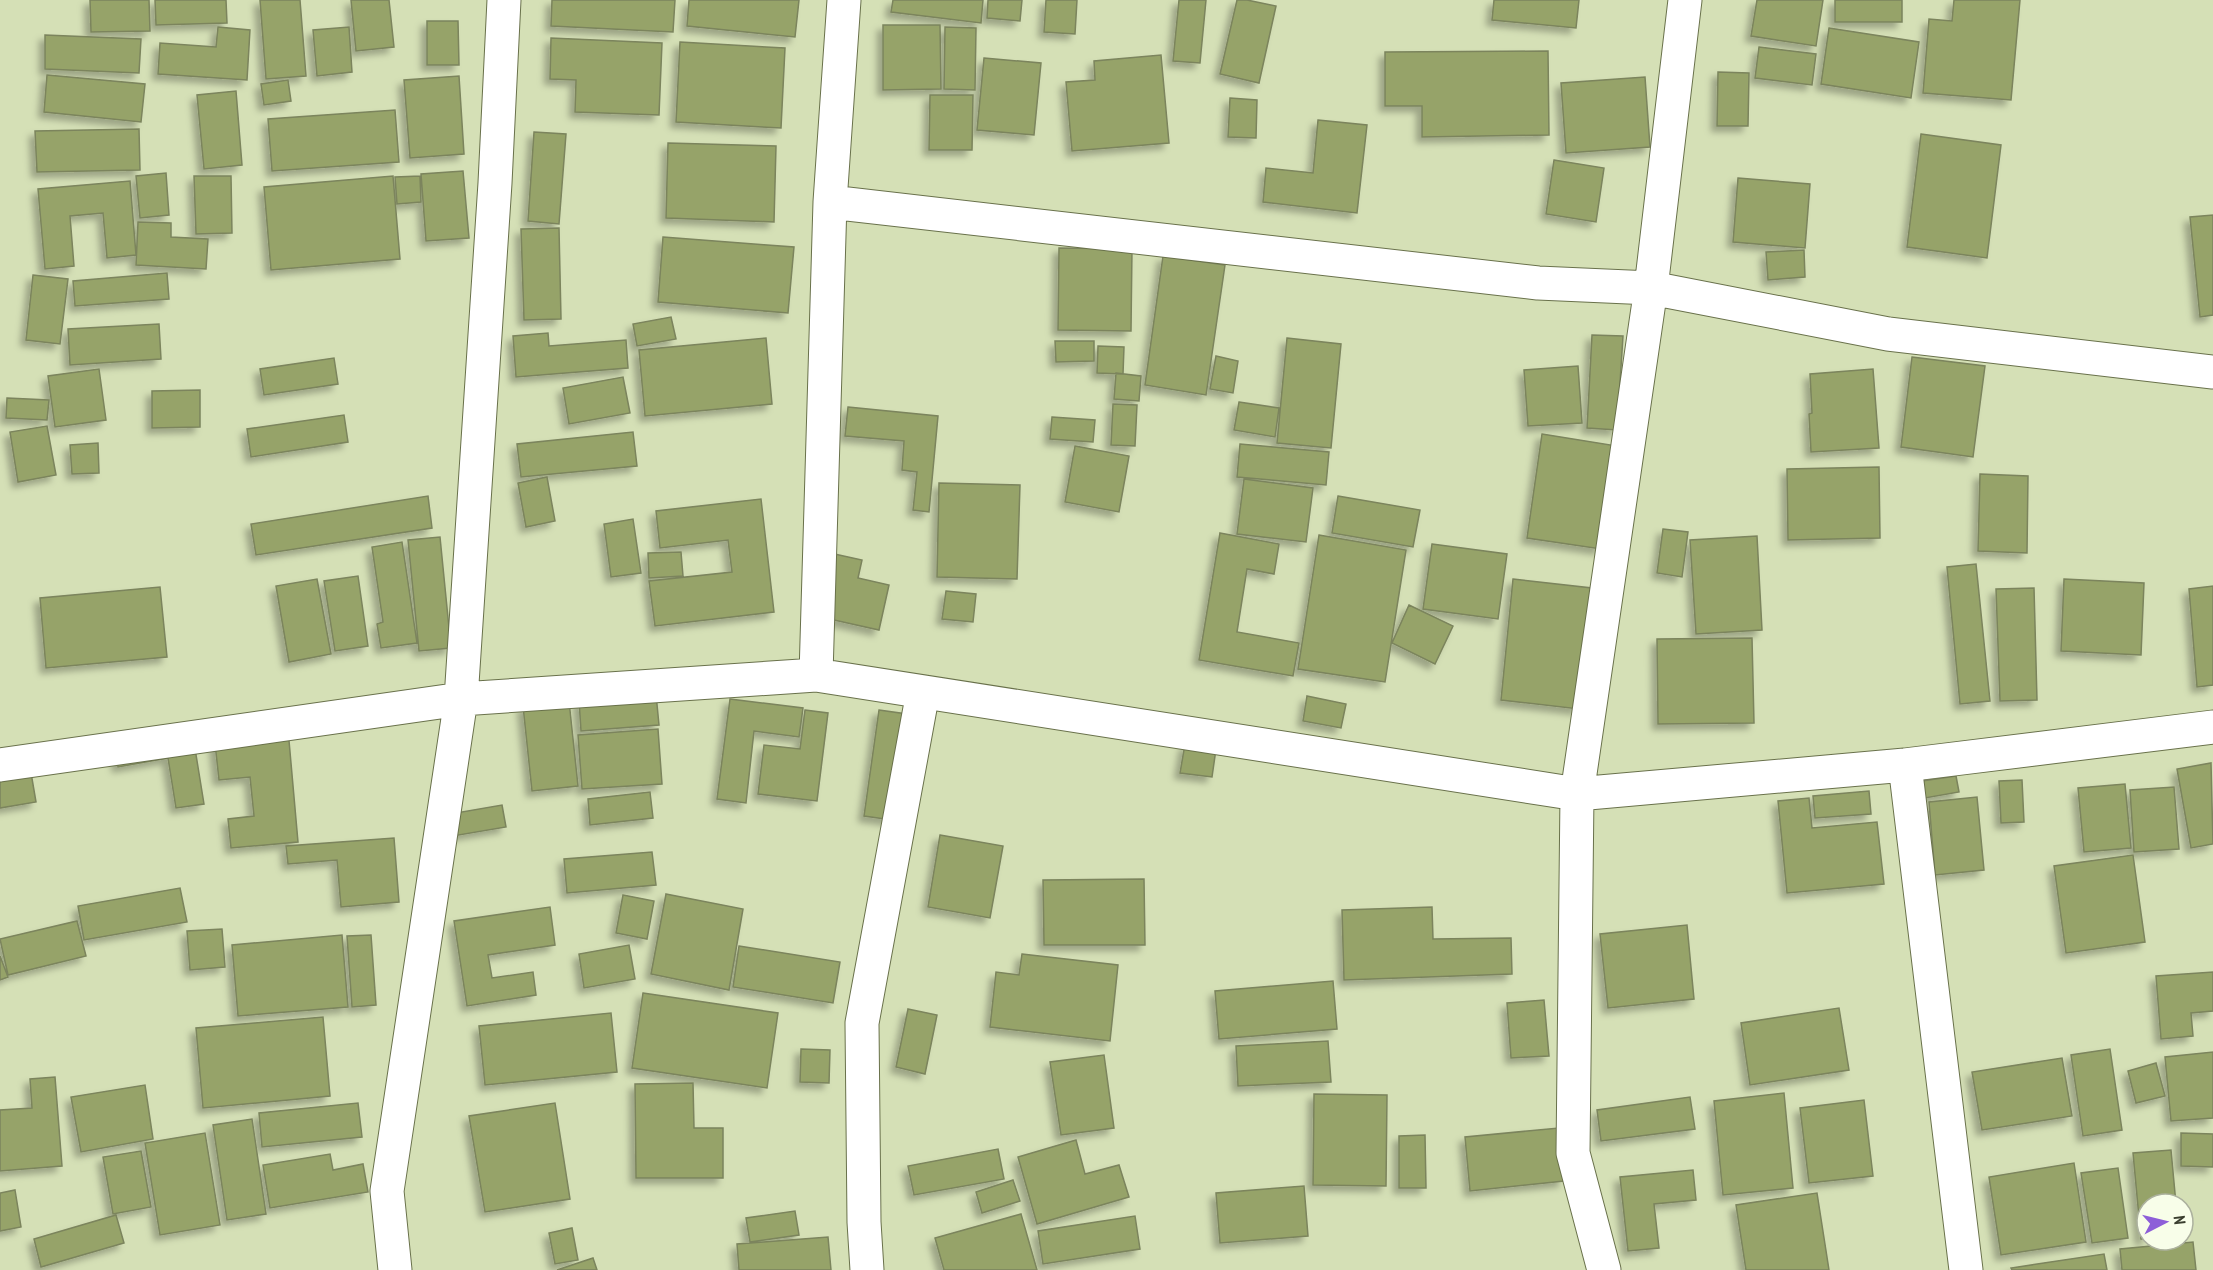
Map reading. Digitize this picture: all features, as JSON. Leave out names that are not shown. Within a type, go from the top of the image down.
[{"type":"street","points":[[395,1270],[387,1191],[461,699],[495,183],[504,0]]},
{"type":"street","points":[[816,675],[830,202],[844,0]]},
{"type":"street","points":[[1604,1270],[1573,1153],[1577,794],[1652,288],[1685,0]]},
{"type":"street","points":[[830,202],[1538,283],[1652,288],[1888,334],[2213,372]]},
{"type":"street","points":[[0,765],[461,699],[816,675],[1577,794],[1905,765],[2213,727]]},
{"type":"street","points":[[867,1270],[864,1222],[862,1023],[923,692]]},
{"type":"street","points":[[1905,765],[1966,1270]]},
{"type":"building","points":[[90,0],[149,0],[150,31],[91,32]]},
{"type":"building","points":[[155,0],[226,0],[227,23],[156,25]]},
{"type":"building","points":[[260,0],[300,0],[306,76],[266,79]]},
{"type":"building","points":[[351,0],[389,0],[394,47],[356,51]]},
{"type":"building","points":[[552,0],[675,0],[673,32],[551,26]]},
{"type":"building","points":[[689,0],[799,0],[795,37],[687,26]]},
{"type":"building","points":[[893,0],[983,0],[981,23],[891,12]]},
{"type":"building","points":[[988,0],[1022,0],[1020,21],[987,18]]},
{"type":"building","points":[[1046,0],[1077,0],[1075,34],[1044,32]]},
{"type":"building","points":[[1179,0],[1206,0],[1200,63],[1173,61]]},
{"type":"building","points":[[1237,0],[1276,6],[1259,83],[1220,74]]},
{"type":"building","points":[[1494,0],[1579,0],[1576,28],[1492,20]]},
{"type":"building","points":[[1757,0],[1823,0],[1816,46],[1751,36]]},
{"type":"building","points":[[1835,0],[1902,0],[1902,22],[1835,22]]},
{"type":"building","points":[[1954,0],[2020,0],[2011,100],[1923,93],[1929,19],[1952,21]]},
{"type":"building","points":[[427,21],[458,21],[459,65],[427,65]]},
{"type":"building","points":[[883,25],[940,25],[941,89],[883,90]]},
{"type":"building","points":[[218,27],[250,30],[247,80],[158,74],[160,43],[216,47]]},
{"type":"building","points":[[349,27],[352,72],[317,76],[313,30]]},
{"type":"building","points":[[945,27],[976,28],[975,90],[944,89]]},
{"type":"building","points":[[1829,28],[1919,42],[1911,98],[1821,84]]},
{"type":"building","points":[[45,35],[141,39],[139,73],[45,69]]},
{"type":"building","points":[[551,38],[662,43],[659,115],[575,112],[576,80],[550,79]]},
{"type":"building","points":[[680,42],[785,48],[781,128],[676,122]]},
{"type":"building","points":[[1759,47],[1816,54],[1812,85],[1755,78]]},
{"type":"building","points":[[1548,51],[1549,135],[1422,137],[1422,106],[1385,106],[1385,52]]},
{"type":"building","points":[[1161,55],[1169,143],[1072,151],[1066,82],[1095,80],[1094,61]]},
{"type":"building","points":[[984,58],[1041,63],[1034,135],[977,130]]},
{"type":"building","points":[[1718,72],[1749,73],[1748,126],[1717,126]]},
{"type":"building","points":[[47,75],[145,84],[141,122],[44,112]]},
{"type":"building","points":[[459,76],[464,154],[410,158],[404,80]]},
{"type":"building","points":[[1645,77],[1650,147],[1566,153],[1561,83]]},
{"type":"building","points":[[288,80],[291,101],[264,105],[261,84]]},
{"type":"building","points":[[236,91],[242,165],[204,169],[197,95]]},
{"type":"building","points":[[930,95],[973,95],[972,150],[929,150]]},
{"type":"building","points":[[1230,98],[1257,100],[1256,138],[1228,137]]},
{"type":"building","points":[[395,110],[399,162],[272,171],[268,119]]},
{"type":"building","points":[[1318,120],[1367,125],[1357,213],[1263,202],[1266,168],[1313,173]]},
{"type":"building","points":[[139,129],[140,170],[37,172],[35,131]]},
{"type":"building","points":[[534,132],[566,134],[559,224],[528,221]]},
{"type":"building","points":[[1921,134],[2001,145],[1987,258],[1907,247]]},
{"type":"building","points":[[668,143],[776,146],[774,222],[666,218]]},
{"type":"building","points":[[1554,160],[1604,168],[1596,222],[1546,214]]},
{"type":"building","points":[[463,171],[469,238],[426,241],[421,174]]},
{"type":"building","points":[[166,173],[169,215],[140,218],[136,176]]},
{"type":"building","points":[[194,176],[231,176],[232,233],[196,234]]},
{"type":"building","points":[[393,176],[400,259],[271,270],[264,187]]},
{"type":"building","points":[[420,176],[421,202],[397,204],[395,177]]},
{"type":"building","points":[[1738,178],[1810,184],[1805,248],[1733,242]]},
{"type":"building","points":[[130,181],[136,255],[107,258],[103,213],[70,216],[74,266],[45,269],[38,189]]},
{"type":"building","points":[[2213,215],[2213,315],[2200,317],[2190,217]]},
{"type":"building","points":[[138,222],[171,223],[171,237],[208,239],[206,269],[136,265]]},
{"type":"building","points":[[559,228],[561,319],[524,320],[521,229]]},
{"type":"building","points":[[663,237],[794,247],[788,313],[658,302]]},
{"type":"building","points":[[1059,248],[1132,249],[1131,331],[1058,330]]},
{"type":"building","points":[[1804,250],[1805,277],[1768,280],[1766,252]]},
{"type":"building","points":[[1163,256],[1225,265],[1206,395],[1145,385]]},
{"type":"building","points":[[167,273],[169,299],[75,306],[73,281]]},
{"type":"building","points":[[33,275],[68,279],[60,344],[26,340]]},
{"type":"building","points":[[671,317],[676,339],[637,346],[633,324]]},
{"type":"building","points":[[159,324],[161,359],[70,365],[68,329]]},
{"type":"building","points":[[548,333],[549,346],[626,340],[628,368],[516,377],[513,336]]},
{"type":"building","points":[[1592,335],[1623,336],[1617,430],[1587,428]]},
{"type":"building","points":[[766,338],[772,404],[645,416],[639,350]]},
{"type":"building","points":[[1287,338],[1341,344],[1331,448],[1277,443]]},
{"type":"building","points":[[1055,341],[1094,341],[1094,361],[1056,362]]},
{"type":"building","points":[[1098,346],[1124,347],[1123,374],[1097,373]]},
{"type":"building","points":[[1216,356],[1238,361],[1233,393],[1210,389]]},
{"type":"building","points":[[1912,357],[1985,366],[1973,457],[1901,447]]},
{"type":"building","points":[[334,358],[338,384],[264,395],[260,369]]},
{"type":"building","points":[[1578,366],[1582,423],[1528,426],[1524,370]]},
{"type":"building","points":[[99,369],[106,420],[55,427],[48,376]]},
{"type":"building","points":[[1873,369],[1879,448],[1811,452],[1810,374]]},
{"type":"building","points":[[1116,373],[1141,376],[1139,401],[1114,399]]},
{"type":"building","points":[[623,377],[630,413],[569,424],[563,388]]},
{"type":"building","points":[[200,390],[200,427],[152,428],[152,391]]},
{"type":"building","points":[[7,398],[49,400],[47,420],[6,418]]},
{"type":"building","points":[[1239,402],[1279,408],[1275,437],[1234,430]]},
{"type":"building","points":[[1113,404],[1137,405],[1135,446],[1111,445]]},
{"type":"building","points":[[848,407],[938,416],[929,512],[913,510],[917,472],[902,470],[904,441],[845,436]]},
{"type":"building","points":[[344,415],[348,442],[251,457],[247,429]]},
{"type":"building","points":[[1052,417],[1095,420],[1093,442],[1050,439]]},
{"type":"building","points":[[47,426],[56,475],[18,482],[10,432]]},
{"type":"building","points":[[633,432],[637,466],[521,477],[517,444]]},
{"type":"building","points":[[1542,434],[1617,446],[1601,549],[1527,538]]},
{"type":"building","points":[[98,443],[99,473],[72,474],[70,445]]},
{"type":"building","points":[[1240,444],[1329,452],[1326,485],[1237,477]]},
{"type":"building","points":[[1075,446],[1129,456],[1119,512],[1065,502]]},
{"type":"building","points":[[1879,467],[1880,538],[1788,540],[1787,469]]},
{"type":"building","points":[[1980,474],[2028,476],[2027,553],[1978,551]]},
{"type":"building","points":[[547,477],[555,521],[526,527],[518,483]]},
{"type":"building","points":[[1244,479],[1313,488],[1306,542],[1237,534]]},
{"type":"building","points":[[939,483],[1020,485],[1017,579],[937,577]]},
{"type":"building","points":[[428,496],[432,528],[256,555],[251,524]]},
{"type":"building","points":[[1338,496],[1420,510],[1413,547],[1332,533]]},
{"type":"building","points":[[761,499],[774,612],[655,626],[649,581],[732,572],[728,540],[660,548],[656,511]]},
{"type":"building","points":[[633,519],[641,573],[611,577],[604,524]]},
{"type":"building","points":[[1663,529],[1688,532],[1682,577],[1657,573]]},
{"type":"building","points":[[1220,533],[1279,544],[1274,574],[1247,569],[1237,632],[1299,643],[1293,676],[1199,660]]},
{"type":"building","points":[[1319,535],[1406,550],[1385,682],[1298,669]]},
{"type":"building","points":[[1757,536],[1762,630],[1696,634],[1690,540]]},
{"type":"building","points":[[440,537],[451,648],[419,651],[408,540]]},
{"type":"building","points":[[402,542],[417,643],[381,648],[377,624],[383,622],[372,547]]},
{"type":"building","points":[[1432,544],[1507,554],[1498,619],[1423,609]]},
{"type":"building","points":[[681,552],[683,576],[649,578],[648,553]]},
{"type":"building","points":[[830,553],[862,560],[858,578],[889,585],[879,630],[816,616]]},
{"type":"building","points":[[1976,564],[1990,701],[1960,704],[1947,567]]},
{"type":"building","points":[[358,576],[368,646],[335,651],[324,581]]},
{"type":"building","points":[[317,579],[331,654],[289,662],[276,586]]},
{"type":"building","points":[[1513,579],[1592,588],[1579,709],[1501,700]]},
{"type":"building","points":[[2064,579],[2144,583],[2141,655],[2061,651]]},
{"type":"building","points":[[2213,586],[2213,685],[2197,687],[2189,589]]},
{"type":"building","points":[[160,587],[167,657],[46,668],[40,598]]},
{"type":"building","points":[[2034,588],[2037,700],[2000,701],[1996,589]]},
{"type":"building","points":[[946,591],[976,594],[973,622],[942,619]]},
{"type":"building","points":[[1409,605],[1453,626],[1435,664],[1392,643]]},
{"type":"building","points":[[1752,638],[1754,723],[1658,724],[1657,639]]},
{"type":"building","points":[[656,694],[659,725],[581,731],[579,700]]},
{"type":"building","points":[[1307,696],[1346,704],[1341,728],[1303,721]]},
{"type":"building","points":[[730,699],[803,708],[799,737],[754,731],[746,803],[717,799]]},
{"type":"building","points":[[569,701],[578,786],[532,791],[523,706]]},
{"type":"building","points":[[805,710],[828,713],[817,801],[758,794],[764,745],[800,749]]},
{"type":"building","points":[[879,710],[907,714],[892,820],[864,816]]},
{"type":"building","points":[[287,718],[298,842],[231,848],[228,819],[254,816],[250,777],[219,780],[213,725]]},
{"type":"building","points":[[658,729],[662,784],[582,789],[578,735]]},
{"type":"building","points":[[192,730],[204,804],[176,808],[168,758],[118,767],[114,743]]},
{"type":"building","points":[[1185,744],[1216,749],[1212,777],[1180,773]]},
{"type":"building","points":[[29,761],[36,802],[0,808],[0,766]]},
{"type":"building","points":[[2211,763],[2213,844],[2191,848],[2177,769]]},
{"type":"building","points":[[1956,776],[1959,792],[1925,798],[1922,781]]},
{"type":"building","points":[[2022,780],[2024,822],[2001,823],[1999,781]]},
{"type":"building","points":[[2125,784],[2131,848],[2084,852],[2078,788]]},
{"type":"building","points":[[2174,787],[2179,849],[2134,852],[2130,790]]},
{"type":"building","points":[[1869,791],[1871,814],[1815,818],[1813,796]]},
{"type":"building","points":[[650,792],[653,818],[590,825],[588,799]]},
{"type":"building","points":[[1977,797],[1984,870],[1935,875],[1929,802]]},
{"type":"building","points":[[1809,798],[1812,828],[1877,822],[1884,884],[1787,893],[1778,801]]},
{"type":"building","points":[[502,805],[506,827],[453,836],[450,814]]},
{"type":"building","points":[[940,835],[1003,846],[990,918],[928,907]]},
{"type":"building","points":[[394,838],[399,902],[341,907],[337,860],[288,864],[286,846]]},
{"type":"building","points":[[652,852],[656,885],[567,893],[564,859]]},
{"type":"building","points":[[2133,855],[2145,942],[2066,953],[2054,866]]},
{"type":"building","points":[[1144,879],[1145,945],[1044,945],[1043,880]]},
{"type":"building","points":[[180,888],[187,922],[84,940],[78,906]]},
{"type":"building","points":[[666,894],[743,909],[729,990],[651,974]]},
{"type":"building","points":[[623,895],[654,901],[647,939],[616,933]]},
{"type":"building","points":[[550,907],[555,945],[488,955],[492,978],[533,972],[536,995],[467,1006],[454,921]]},
{"type":"building","points":[[1432,907],[1433,939],[1511,938],[1512,974],[1344,980],[1342,910]]},
{"type":"building","points":[[77,921],[86,956],[8,975],[0,939]]},
{"type":"building","points":[[1687,925],[1694,999],[1608,1008],[1600,934]]},
{"type":"building","points":[[222,929],[225,967],[190,970],[187,931]]},
{"type":"building","points":[[342,935],[348,1007],[238,1016],[232,945]]},
{"type":"building","points":[[371,935],[376,1005],[352,1007],[347,936]]},
{"type":"building","points":[[629,945],[635,979],[584,988],[579,954]]},
{"type":"building","points":[[739,946],[840,962],[833,1003],[733,987]]},
{"type":"building","points":[[1022,954],[1118,965],[1110,1041],[990,1027],[996,972],[1019,975]]},
{"type":"building","points":[[0,956],[8,977],[0,980]]},
{"type":"building","points":[[2213,972],[2213,1011],[2191,1013],[2193,1036],[2161,1039],[2156,976]]},
{"type":"building","points":[[1333,981],[1337,1029],[1219,1039],[1215,991]]},
{"type":"building","points":[[643,993],[778,1013],[767,1088],[632,1068]]},
{"type":"building","points":[[1544,1000],[1549,1056],[1511,1058],[1507,1003]]},
{"type":"building","points":[[1839,1008],[1849,1070],[1750,1085],[1741,1023]]},
{"type":"building","points":[[908,1009],[937,1015],[925,1074],[896,1067]]},
{"type":"building","points":[[611,1013],[617,1072],[485,1085],[479,1026]]},
{"type":"building","points":[[323,1017],[330,1096],[203,1108],[196,1028]]},
{"type":"building","points":[[1328,1041],[1331,1082],[1238,1086],[1236,1046]]},
{"type":"building","points":[[801,1049],[830,1050],[829,1083],[800,1082]]},
{"type":"building","points":[[2110,1049],[2122,1130],[2083,1136],[2071,1055]]},
{"type":"building","points":[[2213,1052],[2213,1118],[2171,1121],[2165,1057]]},
{"type":"building","points":[[1104,1055],[1114,1128],[1061,1135],[1050,1062]]},
{"type":"building","points":[[2062,1058],[2072,1116],[1982,1130],[1972,1072]]},
{"type":"building","points":[[2156,1063],[2165,1096],[2136,1103],[2128,1071]]},
{"type":"building","points":[[55,1077],[62,1166],[0,1171],[0,1110],[32,1108],[30,1079]]},
{"type":"building","points":[[693,1083],[694,1128],[723,1128],[723,1178],[636,1178],[635,1084]]},
{"type":"building","points":[[145,1085],[153,1139],[81,1152],[71,1097]]},
{"type":"building","points":[[1784,1093],[1793,1188],[1723,1195],[1714,1101]]},
{"type":"building","points":[[1314,1094],[1387,1095],[1386,1186],[1313,1185]]},
{"type":"building","points":[[1690,1097],[1695,1129],[1601,1141],[1597,1110]]},
{"type":"building","points":[[1864,1100],[1873,1176],[1809,1183],[1800,1108]]},
{"type":"building","points":[[358,1103],[362,1137],[262,1147],[259,1113]]},
{"type":"building","points":[[555,1103],[570,1199],[485,1212],[469,1116]]},
{"type":"building","points":[[252,1119],[266,1214],[227,1220],[213,1125]]},
{"type":"building","points":[[1559,1128],[1564,1181],[1470,1191],[1465,1137]]},
{"type":"building","points":[[205,1133],[220,1225],[160,1235],[145,1143]]},
{"type":"building","points":[[2181,1133],[2213,1134],[2213,1167],[2181,1166]]},
{"type":"building","points":[[1425,1135],[1426,1188],[1399,1188],[1399,1136]]},
{"type":"building","points":[[1076,1140],[1085,1174],[1119,1165],[1129,1197],[1037,1224],[1018,1157]]},
{"type":"building","points":[[998,1149],[1004,1179],[914,1195],[908,1166]]},
{"type":"building","points":[[2171,1150],[2175,1192],[2137,1192],[2133,1153]]},
{"type":"building","points":[[141,1151],[151,1207],[113,1214],[103,1157]]},
{"type":"building","points":[[330,1154],[333,1170],[363,1164],[368,1192],[270,1208],[263,1165]]},
{"type":"building","points":[[2074,1163],[2086,1242],[2001,1255],[1989,1177]]},
{"type":"building","points":[[2118,1168],[2128,1238],[2092,1243],[2081,1173]]},
{"type":"building","points":[[1693,1170],[1696,1200],[1654,1204],[1659,1248],[1628,1251],[1620,1177]]},
{"type":"building","points":[[1013,1180],[1020,1201],[982,1213],[976,1192]]},
{"type":"building","points":[[1304,1186],[1308,1236],[1220,1243],[1216,1193]]},
{"type":"building","points":[[15,1190],[21,1227],[0,1231],[0,1193]]},
{"type":"building","points":[[1817,1193],[1829,1270],[1746,1270],[1736,1205]]},
{"type":"building","points":[[795,1211],[799,1235],[750,1242],[746,1218]]},
{"type":"building","points":[[1021,1214],[1037,1270],[944,1270],[935,1238]]},
{"type":"building","points":[[116,1215],[124,1243],[41,1267],[34,1239]]},
{"type":"building","points":[[1135,1216],[1140,1249],[1043,1264],[1038,1231]]},
{"type":"building","points":[[572,1228],[578,1260],[555,1264],[549,1233]]},
{"type":"building","points":[[828,1237],[831,1270],[739,1270],[737,1244]]},
{"type":"building","points":[[2135,1248],[2135,1252],[2194,1252],[2196,1270],[2122,1270],[2120,1249]]},
{"type":"building","points":[[2104,1254],[2107,1270],[2012,1270],[2011,1268]]},
{"type":"building","points":[[593,1258],[597,1270],[557,1270]]}]
